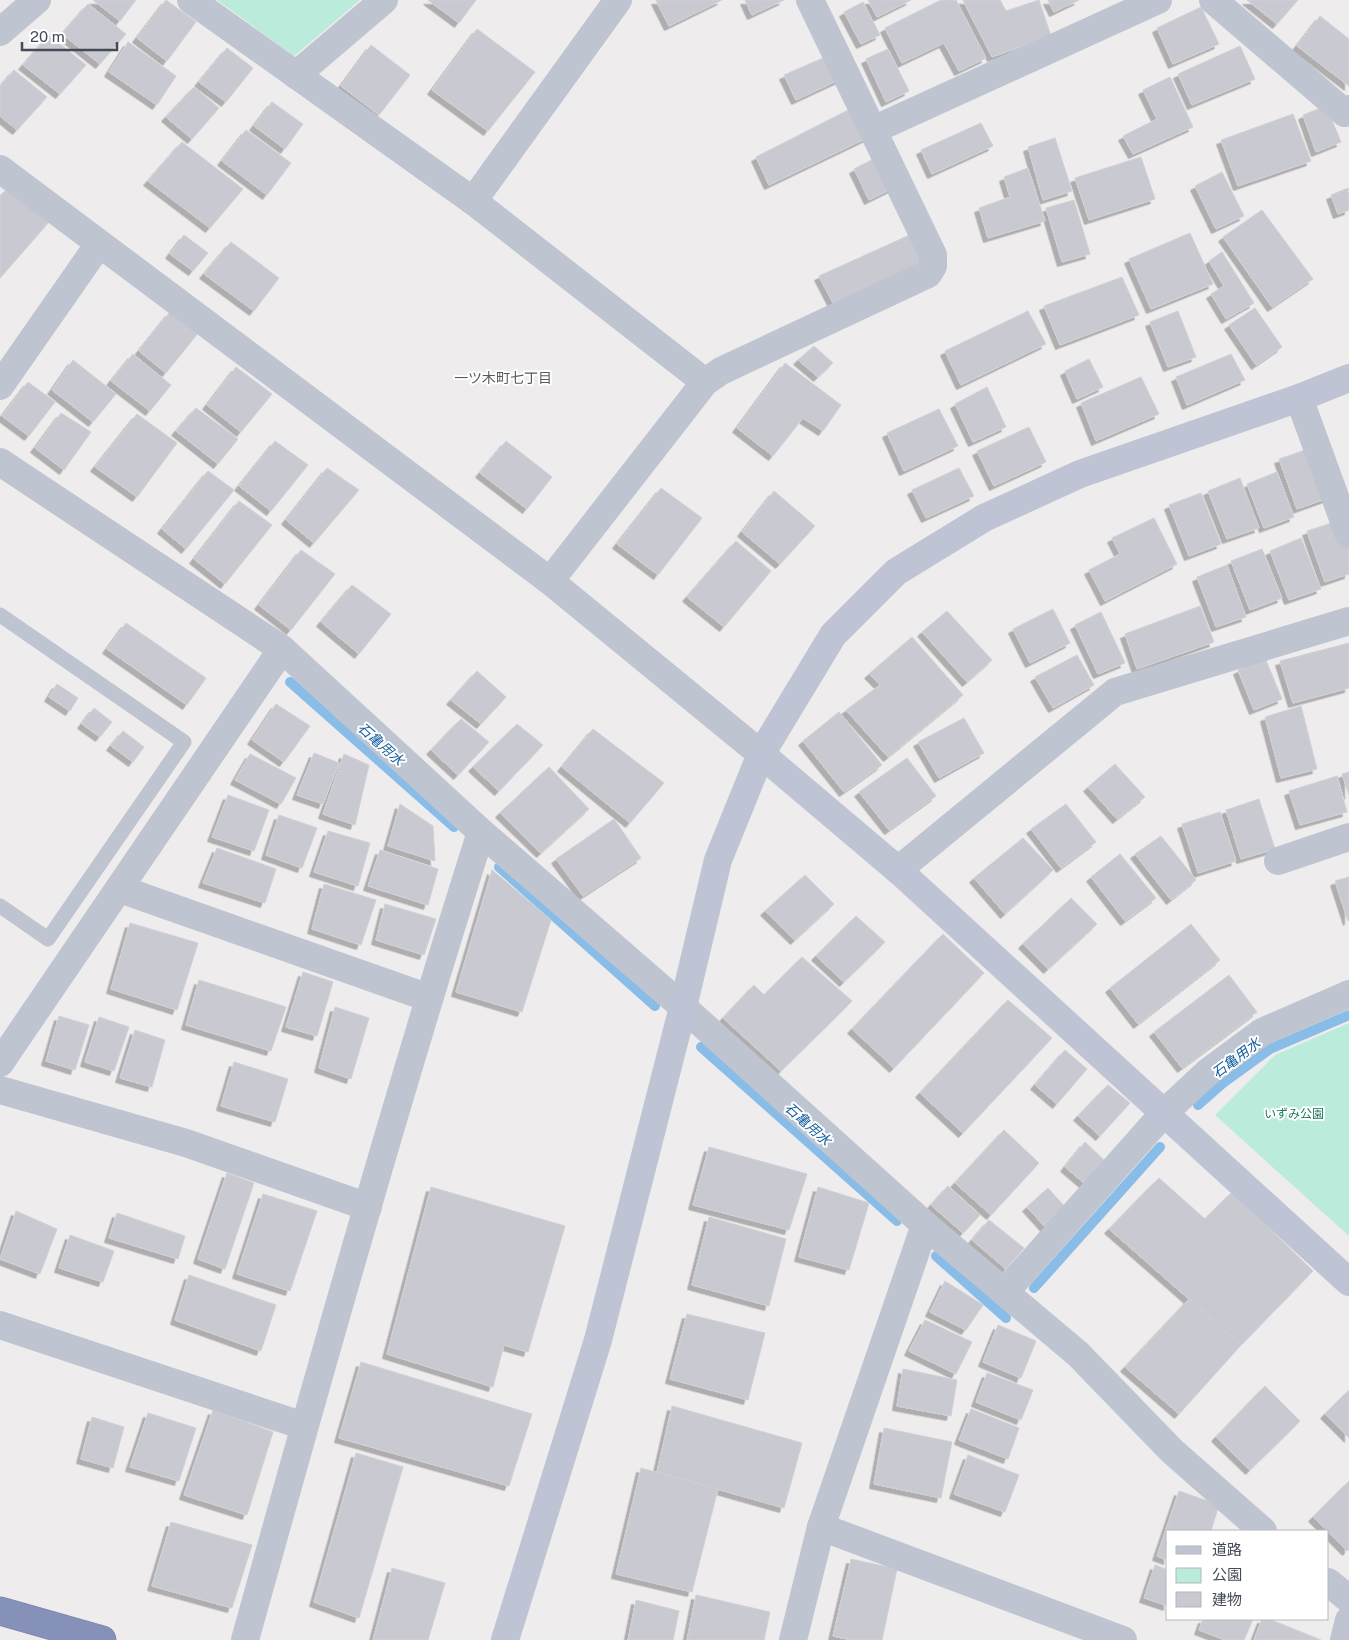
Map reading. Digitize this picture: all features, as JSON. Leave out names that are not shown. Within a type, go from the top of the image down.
[{"type":"highway","points":[[0,1611],[102,1640]]},
{"type":"highway","points":[[0,1622],[62,1640]]},
{"type":"street","points":[[0,32],[37,0]]},
{"type":"street","points":[[191,0],[473,201],[705,382]]},
{"type":"street","points":[[296,75],[384,0]]},
{"type":"street","points":[[473,201],[618,0]]},
{"type":"street","points":[[550,581],[705,382],[722,371],[928,274],[933,266],[933,255],[810,0]]},
{"type":"street","points":[[873,130],[1158,0]]},
{"type":"street","points":[[1213,0],[1348,113]]},
{"type":"street","points":[[0,169],[550,581],[761,754],[898,870],[1349,1282]]},
{"type":"street","points":[[0,386],[99,244]]},
{"type":"street","points":[[505,1640],[598,1340],[684,1007],[718,860],[761,754],[833,635],[896,572],[984,518],[1080,474],[1299,398],[1349,378]]},
{"type":"street","points":[[1299,398],[1349,535]]},
{"type":"street","points":[[0,462],[282,649],[481,832],[684,1007],[925,1225],[1078,1354],[1172,1451],[1262,1530]]},
{"type":"street","points":[[898,870],[1115,692],[1349,621]]},
{"type":"street","points":[[0,1063],[120,890],[282,649]]},
{"type":"street","points":[[245,1640],[304,1426],[428,998],[481,832]]},
{"type":"street","points":[[1278,861],[1349,837]]},
{"type":"street","points":[[120,890],[428,998]]},
{"type":"street","points":[[1005,1292],[1164,1113],[1208,1072],[1262,1032],[1349,994]]},
{"type":"street","points":[[0,1090],[186,1143],[368,1207]]},
{"type":"street","points":[[793,1640],[821,1527],[925,1225]]},
{"type":"street","points":[[0,1325],[304,1426]]},
{"type":"street","points":[[821,1527],[1124,1640]]},
{"type":"street","points":[[1329,1583],[1349,1599]]},
{"type":"street","points":[[1344,1640],[1349,1620]]},
{"type":"lane","points":[[0,615],[184,742],[48,939],[0,906]]},
{"type":"green space","points":[[217,0],[360,0],[294,56]]},
{"type":"green space","name":"いずみ公園","points":[[1349,1023],[1349,1236],[1215,1115],[1275,1055]]},
{"type":"building","points":[[93,0],[136,0],[120,21]]},
{"type":"building","points":[[166,0],[196,22],[167,61],[137,38]]},
{"type":"building","points":[[428,0],[476,0],[459,23]]},
{"type":"building","points":[[656,0],[722,0],[669,26]]},
{"type":"building","points":[[745,0],[784,0],[752,15]]},
{"type":"building","points":[[868,0],[911,0],[877,17]]},
{"type":"building","points":[[941,0],[956,0],[986,58],[959,71],[944,43],[902,63],[885,28]]},
{"type":"building","points":[[963,0],[1000,0],[1006,11],[1039,0],[1051,36],[992,57]]},
{"type":"building","points":[[1048,0],[1079,0],[1054,12]]},
{"type":"building","points":[[1247,0],[1298,0],[1277,24]]},
{"type":"building","points":[[863,2],[880,35],[861,44],[844,12]]},
{"type":"building","points":[[88,4],[126,34],[100,64],[62,34]]},
{"type":"building","points":[[1201,7],[1219,44],[1173,64],[1157,28]]},
{"type":"building","points":[[1320,16],[1349,39],[1349,86],[1297,46]]},
{"type":"building","points":[[477,29],[535,72],[488,131],[432,90]]},
{"type":"building","points":[[49,35],[86,65],[60,94],[23,65]]},
{"type":"building","points":[[128,42],[176,76],[157,105],[109,72]]},
{"type":"building","points":[[371,45],[410,75],[379,115],[341,86]]},
{"type":"building","points":[[1240,46],[1255,79],[1192,105],[1178,74]]},
{"type":"building","points":[[227,48],[253,68],[226,102],[199,82]]},
{"type":"building","points":[[888,49],[909,91],[886,102],[866,59]]},
{"type":"building","points":[[830,55],[841,79],[796,100],[784,75]]},
{"type":"building","points":[[14,70],[47,97],[17,130],[0,116],[0,87]]},
{"type":"building","points":[[1170,77],[1193,127],[1133,154],[1123,136],[1157,119],[1143,90]]},
{"type":"building","points":[[194,87],[219,108],[192,139],[166,117]]},
{"type":"building","points":[[272,102],[303,124],[285,149],[254,126]]},
{"type":"building","points":[[1326,106],[1341,142],[1316,152],[1303,115]]},
{"type":"building","points":[[854,107],[871,136],[769,185],[756,157]]},
{"type":"building","points":[[1293,114],[1311,161],[1238,186],[1221,140]]},
{"type":"building","points":[[981,123],[993,146],[932,174],[921,150]]},
{"type":"building","points":[[246,130],[291,163],[267,195],[222,161]]},
{"type":"building","points":[[1055,138],[1072,191],[1043,200],[1028,147]]},
{"type":"building","points":[[182,142],[243,189],[210,228],[148,181]]},
{"type":"building","points":[[879,156],[895,187],[869,200],[854,169]]},
{"type":"building","points":[[1141,157],[1155,199],[1089,220],[1075,178]]},
{"type":"building","points":[[1028,168],[1045,221],[988,238],[979,208],[1010,197],[1004,177]]},
{"type":"building","points":[[1222,172],[1244,216],[1216,229],[1195,186]]},
{"type":"building","points":[[1348,188],[1349,210],[1338,214],[1331,195]]},
{"type":"building","points":[[7,189],[49,222],[0,278],[0,196]]},
{"type":"building","points":[[1074,200],[1090,254],[1062,262],[1046,208]]},
{"type":"building","points":[[1262,210],[1313,279],[1272,307],[1223,237]]},
{"type":"building","points":[[914,233],[929,261],[834,305],[819,276]]},
{"type":"building","points":[[1190,233],[1213,284],[1151,309],[1129,259]]},
{"type":"building","points":[[184,235],[208,253],[193,271],[170,254]]},
{"type":"building","points":[[231,242],[279,278],[254,311],[204,274]]},
{"type":"building","points":[[1222,252],[1254,303],[1226,319],[1211,294],[1224,286],[1209,261]]},
{"type":"building","points":[[1122,277],[1139,315],[1060,345],[1044,306]]},
{"type":"building","points":[[1255,308],[1282,347],[1256,365],[1229,325]]},
{"type":"building","points":[[1028,311],[1046,344],[961,385],[945,351]]},
{"type":"building","points":[[1178,311],[1196,357],[1168,367],[1150,322]]},
{"type":"building","points":[[170,312],[199,332],[166,373],[139,351]]},
{"type":"building","points":[[814,346],[833,363],[818,377],[798,360]]},
{"type":"building","points":[[133,354],[171,385],[150,411],[111,381]]},
{"type":"building","points":[[1231,354],[1245,380],[1187,405],[1176,377]]},
{"type":"building","points":[[1089,359],[1103,387],[1077,399],[1065,371]]},
{"type":"building","points":[[73,360],[116,394],[93,422],[52,390]]},
{"type":"building","points":[[785,363],[841,405],[823,431],[803,418],[773,456],[737,428]]},
{"type":"building","points":[[236,367],[272,394],[241,432],[207,405]]},
{"type":"building","points":[[1141,377],[1159,414],[1096,441],[1081,403]]},
{"type":"building","points":[[28,382],[55,402],[29,436],[2,416]]},
{"type":"building","points":[[987,387],[1006,427],[973,442],[955,404]]},
{"type":"building","points":[[196,408],[238,439],[218,464],[176,431]]},
{"type":"building","points":[[939,409],[958,446],[904,471],[887,433]]},
{"type":"building","points":[[61,413],[91,432],[64,470],[35,448]]},
{"type":"building","points":[[137,414],[177,443],[137,497],[95,467]]},
{"type":"building","points":[[1029,427],[1046,462],[994,486],[977,451]]},
{"type":"building","points":[[275,441],[308,465],[271,511],[239,486]]},
{"type":"building","points":[[506,441],[552,477],[527,509],[480,473]]},
{"type":"building","points":[[1311,448],[1328,498],[1297,509],[1279,459]]},
{"type":"building","points":[[327,468],[359,490],[314,543],[286,520]]},
{"type":"building","points":[[959,468],[974,496],[926,518],[912,490]]},
{"type":"building","points":[[208,471],[234,490],[186,549],[162,529]]},
{"type":"building","points":[[1277,472],[1294,517],[1264,528],[1247,484]]},
{"type":"building","points":[[1240,478],[1259,528],[1227,539],[1208,491]]},
{"type":"building","points":[[661,488],[702,518],[658,575],[617,544]]},
{"type":"building","points":[[774,491],[815,526],[780,564],[742,532]]},
{"type":"building","points":[[1201,493],[1221,544],[1189,556],[1169,505]]},
{"type":"building","points":[[239,501],[272,525],[225,584],[194,559]]},
{"type":"building","points":[[1154,518],[1177,564],[1105,601],[1089,570],[1120,554],[1112,538]]},
{"type":"building","points":[[1341,520],[1349,545],[1349,574],[1325,582],[1307,531]]},
{"type":"building","points":[[1301,538],[1321,589],[1289,600],[1270,551]]},
{"type":"building","points":[[736,541],[771,571],[724,627],[687,597]]},
{"type":"building","points":[[1262,549],[1282,598],[1250,610],[1231,561]]},
{"type":"building","points":[[301,550],[335,574],[291,630],[259,605]]},
{"type":"building","points":[[1227,565],[1246,617],[1216,627],[1197,577]]},
{"type":"building","points":[[352,585],[391,614],[359,654],[321,622]]},
{"type":"building","points":[[1200,606],[1214,642],[1137,669],[1125,634]]},
{"type":"building","points":[[1053,609],[1070,643],[1030,663],[1013,629]]},
{"type":"building","points":[[947,611],[992,660],[967,682],[922,632]]},
{"type":"building","points":[[1101,612],[1125,663],[1098,674],[1075,625]]},
{"type":"building","points":[[126,623],[206,678],[187,705],[107,649]]},
{"type":"building","points":[[912,637],[963,695],[888,757],[846,710],[880,685],[869,674]]},
{"type":"building","points":[[1349,643],[1349,688],[1293,703],[1280,661]]},
{"type":"building","points":[[1077,655],[1094,685],[1053,708],[1035,677]]},
{"type":"building","points":[[1265,658],[1282,699],[1254,710],[1238,670]]},
{"type":"building","points":[[477,671],[506,697],[481,724],[451,700]]},
{"type":"building","points":[[57,684],[78,698],[70,711],[49,697]]},
{"type":"building","points":[[276,704],[310,726],[284,762],[252,740]]},
{"type":"building","points":[[1301,706],[1317,769],[1281,778],[1265,717]]},
{"type":"building","points":[[94,708],[112,722],[100,737],[82,724]]},
{"type":"building","points":[[839,712],[882,765],[844,792],[803,741]]},
{"type":"building","points":[[964,718],[984,753],[939,778],[918,742]]},
{"type":"building","points":[[461,719],[489,742],[458,775],[431,750]]},
{"type":"building","points":[[517,724],[543,745],[499,791],[473,767]]},
{"type":"building","points":[[593,729],[664,783],[630,823],[562,767]]},
{"type":"building","points":[[123,731],[144,747],[133,762],[111,746]]},
{"type":"building","points":[[314,753],[339,763],[323,804],[297,795]]},
{"type":"building","points":[[250,754],[296,778],[281,804],[235,780]]},
{"type":"building","points":[[344,754],[369,765],[355,825],[323,814]]},
{"type":"building","points":[[907,758],[936,796],[889,830],[859,792]]},
{"type":"building","points":[[1115,764],[1145,797],[1117,819],[1088,787]]},
{"type":"building","points":[[549,767],[589,809],[541,853],[500,813]]},
{"type":"building","points":[[1349,772],[1349,795],[1342,774]]},
{"type":"building","points":[[1337,776],[1347,812],[1300,825],[1289,791]]},
{"type":"building","points":[[228,795],[269,810],[254,851],[212,837]]},
{"type":"building","points":[[1259,799],[1275,849],[1241,859],[1226,810]]},
{"type":"building","points":[[400,804],[433,826],[435,861],[388,846]]},
{"type":"building","points":[[1066,804],[1096,842],[1061,868],[1031,829]]},
{"type":"building","points":[[1220,812],[1236,861],[1198,873],[1182,824]]},
{"type":"building","points":[[279,815],[317,828],[302,868],[266,855]]},
{"type":"building","points":[[614,819],[641,858],[583,896],[556,859]]},
{"type":"building","points":[[328,831],[370,843],[358,886],[314,872]]},
{"type":"building","points":[[1161,836],[1196,880],[1171,900],[1135,854]]},
{"type":"building","points":[[1023,838],[1053,870],[1005,914],[974,878]]},
{"type":"building","points":[[217,848],[276,869],[265,903],[203,883]]},
{"type":"building","points":[[380,850],[438,869],[428,905],[368,886]]},
{"type":"building","points":[[1120,854],[1156,898],[1125,921],[1091,877]]},
{"type":"building","points":[[492,870],[551,920],[522,1012],[456,992]]},
{"type":"building","points":[[805,875],[834,904],[795,940],[765,911]]},
{"type":"building","points":[[1349,877],[1349,920],[1348,921],[1335,881]]},
{"type":"building","points":[[324,884],[376,900],[361,945],[312,929]]},
{"type":"building","points":[[1071,898],[1097,924],[1048,969],[1023,944]]},
{"type":"building","points":[[385,904],[436,919],[424,955],[376,940]]},
{"type":"building","points":[[856,916],[885,942],[844,982],[816,956]]},
{"type":"building","points":[[130,923],[198,943],[177,1010],[111,989]]},
{"type":"building","points":[[1191,924],[1220,960],[1138,1024],[1110,988]]},
{"type":"building","points":[[943,934],[984,973],[894,1068],[852,1029]]},
{"type":"building","points":[[802,957],[852,1001],[781,1071],[723,1018],[754,985],[764,995]]},
{"type":"building","points":[[303,972],[333,982],[317,1036],[286,1027]]},
{"type":"building","points":[[1229,975],[1257,1012],[1182,1068],[1154,1032]]},
{"type":"building","points":[[199,980],[286,1007],[271,1051],[186,1025]]},
{"type":"building","points":[[1008,1000],[1052,1038],[963,1133],[920,1093]]},
{"type":"building","points":[[335,1007],[369,1018],[351,1079],[319,1068]]},
{"type":"building","points":[[59,1016],[89,1025],[75,1070],[46,1061]]},
{"type":"building","points":[[99,1017],[129,1027],[114,1071],[85,1062]]},
{"type":"building","points":[[135,1030],[165,1040],[152,1087],[120,1078]]},
{"type":"building","points":[[1065,1050],[1087,1069],[1057,1104],[1035,1085]]},
{"type":"building","points":[[234,1062],[288,1079],[275,1122],[221,1106]]},
{"type":"building","points":[[1108,1085],[1130,1103],[1100,1136],[1078,1116]]},
{"type":"building","points":[[1004,1130],[1039,1163],[991,1215],[955,1183]]},
{"type":"building","points":[[1085,1142],[1105,1161],[1085,1184],[1065,1167]]},
{"type":"building","points":[[709,1147],[807,1174],[789,1230],[693,1205]]},
{"type":"building","points":[[227,1173],[254,1183],[225,1269],[198,1259]]},
{"type":"building","points":[[1159,1178],[1205,1219],[1232,1192],[1313,1271],[1241,1345],[1109,1229]]},
{"type":"building","points":[[948,1186],[980,1215],[963,1233],[931,1205]]},
{"type":"building","points":[[431,1187],[565,1226],[528,1352],[504,1345],[493,1387],[387,1354]]},
{"type":"building","points":[[818,1187],[869,1203],[849,1270],[799,1257]]},
{"type":"building","points":[[1048,1188],[1067,1209],[1047,1229],[1027,1207]]},
{"type":"building","points":[[263,1194],[317,1211],[290,1291],[237,1274]]},
{"type":"building","points":[[16,1211],[57,1229],[40,1274],[0,1259]]},
{"type":"building","points":[[117,1213],[185,1236],[178,1259],[109,1238]]},
{"type":"building","points":[[709,1217],[786,1239],[769,1306],[692,1285]]},
{"type":"building","points":[[989,1220],[1024,1248],[1006,1269],[972,1240]]},
{"type":"building","points":[[70,1235],[114,1251],[103,1282],[59,1268]]},
{"type":"building","points":[[189,1275],[276,1305],[261,1351],[175,1320]]},
{"type":"building","points":[[945,1281],[983,1305],[966,1330],[930,1312]]},
{"type":"building","points":[[1189,1299],[1241,1345],[1179,1414],[1125,1367]]},
{"type":"building","points":[[687,1314],[765,1333],[748,1400],[670,1379]]},
{"type":"building","points":[[925,1320],[972,1342],[956,1374],[909,1351]]},
{"type":"building","points":[[998,1325],[1036,1341],[1021,1378],[983,1362]]},
{"type":"building","points":[[361,1362],[532,1414],[509,1486],[339,1438]]},
{"type":"building","points":[[903,1369],[957,1380],[951,1416],[897,1406]]},
{"type":"building","points":[[987,1373],[1033,1390],[1021,1420],[976,1402]]},
{"type":"building","points":[[1265,1386],[1300,1421],[1250,1470],[1216,1437]]},
{"type":"building","points":[[1349,1390],[1349,1438],[1325,1414]]},
{"type":"building","points":[[672,1406],[802,1443],[784,1508],[657,1472]]},
{"type":"building","points":[[971,1409],[1019,1428],[1008,1459],[959,1440]]},
{"type":"building","points":[[213,1410],[273,1432],[247,1515],[184,1495]]},
{"type":"building","points":[[148,1413],[196,1428],[179,1481],[130,1467]]},
{"type":"building","points":[[92,1417],[124,1427],[113,1468],[81,1459]]},
{"type":"building","points":[[884,1428],[952,1442],[941,1498],[874,1484]]},
{"type":"building","points":[[356,1453],[403,1467],[359,1618],[314,1602]]},
{"type":"building","points":[[968,1455],[1019,1475],[1005,1512],[954,1494]]},
{"type":"building","points":[[641,1468],[718,1489],[692,1592],[616,1574]]},
{"type":"building","points":[[1349,1481],[1349,1549],[1347,1551],[1329,1533],[1329,1530],[1326,1530],[1313,1517]]},
{"type":"building","points":[[1179,1491],[1219,1505],[1211,1530],[1166,1530],[1166,1559],[1157,1556]]},
{"type":"building","points":[[171,1522],[252,1545],[232,1608],[152,1586]]},
{"type":"building","points":[[851,1559],[897,1569],[882,1640],[852,1640],[833,1636]]},
{"type":"building","points":[[1155,1565],[1166,1569],[1166,1605],[1144,1598]]},
{"type":"building","points":[[392,1568],[445,1583],[428,1640],[373,1640]]},
{"type":"building","points":[[696,1595],[770,1612],[764,1640],[687,1640]]},
{"type":"building","points":[[636,1600],[679,1611],[673,1640],[628,1640]]},
{"type":"building","points":[[1203,1620],[1253,1620],[1244,1640],[1225,1640],[1199,1630]]},
{"type":"building","points":[[1262,1620],[1271,1620],[1321,1640],[1254,1640]]},
{"type":"waterway","name":"石亀用水","points":[[290,682],[454,827]]},
{"type":"waterway","name":"石亀用水","points":[[499,867],[655,1006]]},
{"type":"waterway","name":"石亀用水","points":[[1198,1105],[1223,1083],[1270,1049],[1349,1015]]},
{"type":"waterway","name":"石亀用水","points":[[701,1047],[897,1221]]},
{"type":"waterway","name":"石亀用水","points":[[1034,1288],[1160,1147]]},
{"type":"waterway","name":"石亀用水","points":[[936,1256],[1006,1318]]},
{"type":"district","name":"一ツ木町七丁目","points":[[503,378]]}]
